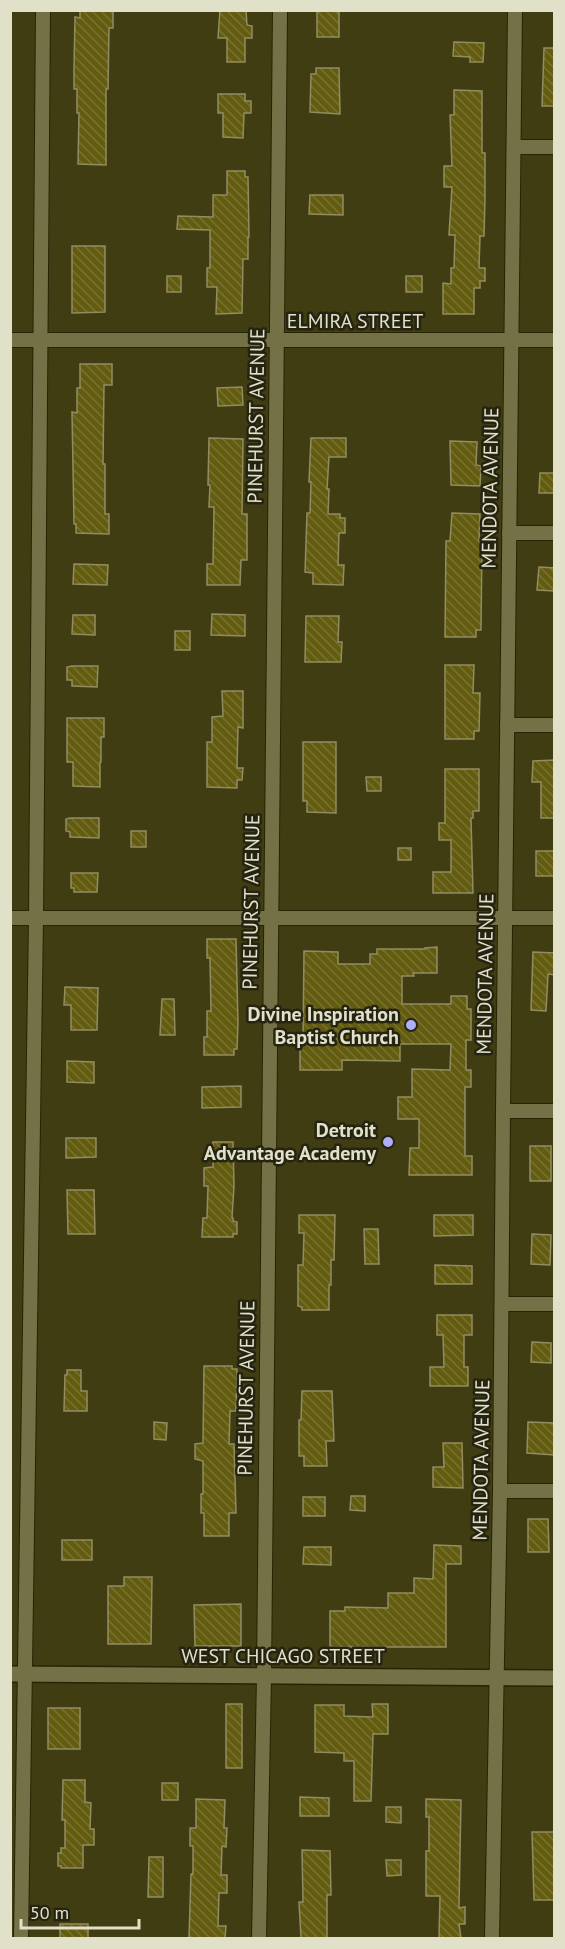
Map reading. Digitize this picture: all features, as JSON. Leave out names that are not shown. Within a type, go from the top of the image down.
[{"type":"street","points":[[21,1938],[36,918],[43,10]]},
{"type":"street","name":"PINEHURST AVENUE","points":[[259,1938],[264,1677],[280,10]]},
{"type":"street","name":"MENDOTA AVENUE","points":[[492,1938],[498,1678],[515,10]]},
{"type":"street","points":[[514,147],[555,147]]},
{"type":"street","name":"ELMIRA STREET","points":[[10,340],[555,340]]},
{"type":"street","points":[[509,533],[555,533]]},
{"type":"street","points":[[507,725],[555,725]]},
{"type":"street","points":[[10,918],[555,918]]},
{"type":"street","points":[[502,1111],[555,1111]]},
{"type":"street","points":[[502,1304],[555,1304]]},
{"type":"street","points":[[500,1491],[555,1491]]},
{"type":"street","name":"WEST CHICAGO STREET","points":[[10,1674],[555,1678]]},
{"type":"building","points":[[80,10],[113,10],[113,28],[109,28],[108,89],[106,89],[106,165],[78,164],[79,113],[77,113],[77,89],[74,89],[74,68],[75,17],[80,18]]},
{"type":"building","points":[[220,10],[246,10],[247,25],[252,26],[252,38],[245,38],[245,62],[227,62],[227,38],[218,38]]},
{"type":"building","points":[[317,10],[339,10],[339,37],[317,37]]},
{"type":"building","points":[[454,42],[484,43],[483,62],[470,62],[470,57],[453,56]]},
{"type":"building","points":[[544,48],[555,48],[555,106],[542,106]]},
{"type":"building","points":[[316,68],[339,68],[340,114],[310,112],[311,74],[316,74]]},
{"type":"building","points":[[454,90],[482,91],[485,198],[484,236],[480,236],[479,268],[485,268],[485,281],[480,281],[480,288],[474,288],[474,314],[443,314],[443,283],[451,284],[451,268],[454,268],[455,235],[449,235],[452,187],[444,187],[444,166],[452,166],[450,115],[454,115]]},
{"type":"building","points":[[218,94],[245,94],[245,101],[251,101],[251,113],[244,113],[243,138],[223,137],[223,113],[218,113]]},
{"type":"building","points":[[227,171],[245,171],[245,177],[248,177],[248,259],[243,259],[242,313],[216,314],[217,287],[207,287],[207,268],[210,268],[210,230],[177,229],[178,216],[213,217],[213,195],[227,195]]},
{"type":"building","points":[[310,195],[343,195],[343,215],[309,214]]},
{"type":"building","points":[[72,246],[105,246],[105,312],[72,313]]},
{"type":"building","points":[[167,276],[181,276],[181,292],[167,292]]},
{"type":"building","points":[[406,276],[422,276],[422,292],[406,292]]},
{"type":"building","points":[[80,364],[112,364],[112,385],[104,385],[103,464],[105,464],[105,514],[109,514],[109,534],[76,533],[76,524],[74,524],[72,412],[77,413]]},
{"type":"building","points":[[242,387],[243,405],[218,406],[217,388]]},
{"type":"building","points":[[209,438],[243,439],[242,514],[247,514],[247,560],[241,560],[240,585],[207,585],[207,564],[213,564],[214,507],[209,507]]},
{"type":"building","points":[[311,438],[346,438],[346,457],[329,457],[327,489],[329,489],[328,514],[340,514],[340,518],[345,518],[345,533],[339,533],[338,565],[344,565],[343,585],[313,584],[313,573],[305,572],[307,513],[310,513]]},
{"type":"building","points":[[450,441],[477,442],[476,465],[481,466],[480,486],[451,485]]},
{"type":"building","points":[[540,473],[555,473],[555,493],[539,493]]},
{"type":"building","points":[[452,513],[480,514],[481,630],[476,630],[476,637],[445,637],[446,541],[450,541]]},
{"type":"building","points":[[74,564],[108,565],[107,585],[73,584]]},
{"type":"building","points":[[539,567],[555,568],[555,591],[537,590]]},
{"type":"building","points":[[212,614],[245,615],[245,636],[211,635]]},
{"type":"building","points":[[73,615],[95,615],[95,635],[72,634]]},
{"type":"building","points":[[306,616],[339,616],[338,642],[342,642],[341,662],[305,662]]},
{"type":"building","points":[[175,631],[190,631],[190,650],[175,650]]},
{"type":"building","points":[[445,665],[474,665],[473,693],[480,693],[479,731],[474,731],[474,739],[445,739]]},
{"type":"building","points":[[98,666],[97,687],[72,686],[72,680],[67,680],[67,667]]},
{"type":"building","points":[[222,691],[243,691],[243,728],[238,727],[237,768],[243,768],[242,780],[237,780],[237,788],[207,787],[207,742],[212,742],[212,717],[223,716]]},
{"type":"building","points":[[67,718],[104,718],[104,737],[101,737],[100,787],[73,786],[73,762],[67,762]]},
{"type":"building","points":[[303,742],[336,742],[336,813],[307,812],[307,801],[303,801]]},
{"type":"building","points":[[555,760],[555,818],[541,818],[541,782],[532,782],[533,761]]},
{"type":"building","points":[[445,769],[479,769],[479,811],[473,811],[473,818],[471,818],[473,893],[433,893],[433,872],[451,872],[451,840],[439,840],[439,823],[445,823]]},
{"type":"building","points":[[366,777],[381,777],[381,791],[367,791]]},
{"type":"building","points":[[99,818],[99,838],[70,837],[70,832],[66,831],[66,819]]},
{"type":"building","points":[[131,831],[146,831],[146,847],[131,847]]},
{"type":"building","points":[[398,848],[411,848],[411,860],[398,860]]},
{"type":"building","points":[[536,851],[554,851],[554,876],[536,876]]},
{"type":"building","points":[[71,873],[98,873],[97,892],[74,892],[74,888],[71,888]]},
{"type":"building","points":[[207,939],[236,939],[238,1023],[237,1049],[234,1049],[234,1055],[204,1055],[207,1011],[211,1011],[210,958],[207,958]]},
{"type":"building","points":[[437,947],[437,973],[413,973],[414,976],[402,976],[402,1004],[451,1004],[451,996],[467,996],[467,1009],[471,1009],[471,1040],[466,1040],[466,1070],[471,1070],[471,1087],[465,1087],[465,1156],[472,1156],[472,1175],[409,1175],[410,1148],[419,1148],[419,1119],[398,1119],[398,1097],[412,1097],[412,1069],[450,1070],[451,1044],[400,1044],[400,1061],[342,1060],[342,1070],[300,1070],[300,1041],[303,1041],[304,951],[338,952],[338,964],[370,964],[370,954],[377,954],[377,949]]},
{"type":"building","points":[[533,952],[555,953],[555,975],[548,974],[546,1011],[531,1010]]},
{"type":"building","points":[[65,987],[98,988],[97,1030],[71,1030],[71,1005],[64,1005]]},
{"type":"building","points":[[162,999],[174,999],[175,1035],[160,1035]]},
{"type":"building","points":[[67,1061],[94,1062],[94,1083],[67,1082]]},
{"type":"building","points":[[241,1086],[241,1107],[202,1108],[202,1087]]},
{"type":"building","points":[[66,1138],[96,1138],[96,1157],[66,1158]]},
{"type":"building","points":[[213,1142],[233,1142],[232,1218],[237,1222],[237,1234],[233,1234],[233,1237],[202,1237],[203,1218],[207,1218],[208,1186],[204,1186],[204,1168],[213,1167]]},
{"type":"building","points":[[530,1146],[551,1146],[551,1181],[530,1181]]},
{"type":"building","points":[[67,1190],[94,1190],[95,1234],[68,1234]]},
{"type":"building","points":[[299,1215],[335,1215],[334,1260],[331,1260],[329,1310],[302,1310],[302,1307],[298,1306],[298,1265],[303,1265],[304,1233],[299,1233]]},
{"type":"building","points":[[434,1215],[473,1215],[473,1235],[434,1236]]},
{"type":"building","points":[[364,1229],[378,1229],[379,1264],[365,1264]]},
{"type":"building","points":[[532,1234],[551,1235],[550,1265],[531,1264]]},
{"type":"building","points":[[435,1265],[472,1266],[472,1284],[435,1284]]},
{"type":"building","points":[[437,1315],[472,1315],[472,1335],[464,1335],[464,1367],[468,1367],[468,1386],[430,1386],[430,1367],[444,1367],[443,1335],[437,1335]]},
{"type":"building","points":[[532,1342],[551,1343],[551,1363],[531,1362]]},
{"type":"building","points":[[204,1366],[232,1366],[232,1369],[237,1369],[236,1411],[230,1411],[229,1444],[234,1444],[236,1513],[229,1513],[229,1536],[204,1536],[204,1513],[201,1513],[203,1461],[195,1459],[195,1444],[203,1443]]},
{"type":"building","points":[[67,1370],[81,1370],[81,1391],[87,1391],[87,1411],[64,1411]]},
{"type":"building","points":[[302,1391],[332,1391],[334,1441],[326,1441],[327,1466],[304,1466],[304,1456],[299,1456]]},
{"type":"building","points":[[154,1422],[167,1423],[166,1440],[154,1439]]},
{"type":"building","points":[[528,1422],[555,1423],[555,1455],[527,1453]]},
{"type":"building","points":[[443,1443],[462,1443],[463,1488],[433,1487],[433,1467],[444,1467]]},
{"type":"building","points":[[351,1496],[365,1496],[365,1511],[350,1510]]},
{"type":"building","points":[[303,1497],[325,1497],[325,1516],[303,1516]]},
{"type":"building","points":[[528,1519],[548,1519],[549,1552],[528,1552]]},
{"type":"building","points":[[62,1540],[92,1540],[92,1560],[62,1560]]},
{"type":"building","points":[[434,1545],[461,1546],[461,1564],[446,1564],[446,1647],[330,1647],[330,1611],[345,1611],[345,1607],[388,1608],[388,1593],[414,1593],[414,1578],[433,1579]]},
{"type":"building","points":[[304,1547],[331,1547],[331,1565],[303,1564]]},
{"type":"building","points":[[124,1577],[152,1577],[151,1644],[108,1644],[108,1586],[124,1586]]},
{"type":"building","points":[[241,1604],[241,1646],[195,1646],[194,1605]]},
{"type":"building","points":[[226,1704],[242,1704],[242,1768],[226,1768]]},
{"type":"building","points":[[372,1704],[388,1704],[388,1734],[373,1734],[371,1801],[354,1801],[354,1761],[344,1761],[344,1753],[315,1752],[315,1705],[344,1705],[344,1716],[373,1717]]},
{"type":"building","points":[[48,1708],[80,1708],[80,1749],[48,1749]]},
{"type":"building","points":[[63,1780],[85,1780],[85,1802],[91,1803],[90,1829],[94,1829],[94,1845],[83,1845],[83,1868],[58,1866],[58,1853],[61,1853],[61,1848],[65,1848],[65,1820],[62,1820]]},
{"type":"building","points":[[162,1783],[178,1783],[178,1800],[162,1800]]},
{"type":"building","points":[[300,1797],[329,1798],[329,1816],[300,1816]]},
{"type":"building","points":[[196,1799],[225,1800],[226,1847],[222,1846],[221,1875],[227,1875],[227,1893],[219,1893],[218,1926],[226,1926],[225,1938],[189,1938],[191,1874],[193,1874],[193,1846],[190,1846],[190,1828],[196,1828]]},
{"type":"building","points":[[426,1799],[461,1800],[459,1908],[465,1907],[465,1924],[459,1924],[461,1938],[439,1938],[440,1896],[426,1896],[429,1817],[426,1817]]},
{"type":"building","points":[[386,1807],[401,1807],[401,1823],[386,1822]]},
{"type":"building","points":[[532,1832],[555,1832],[555,1900],[534,1900]]},
{"type":"building","points":[[302,1850],[330,1851],[331,1895],[327,1895],[327,1938],[301,1938],[299,1902],[303,1902]]},
{"type":"building","points":[[149,1857],[163,1857],[163,1897],[148,1897]]},
{"type":"building","points":[[386,1860],[401,1860],[401,1875],[387,1876]]},
{"type":"building","points":[[60,1924],[88,1924],[88,1938],[60,1938]]},
{"type":"place","name":"Divine Inspiration Baptist Church","points":[[411,1025]]},
{"type":"place","name":"Detroit Advantage Academy","points":[[388,1142]]}]
